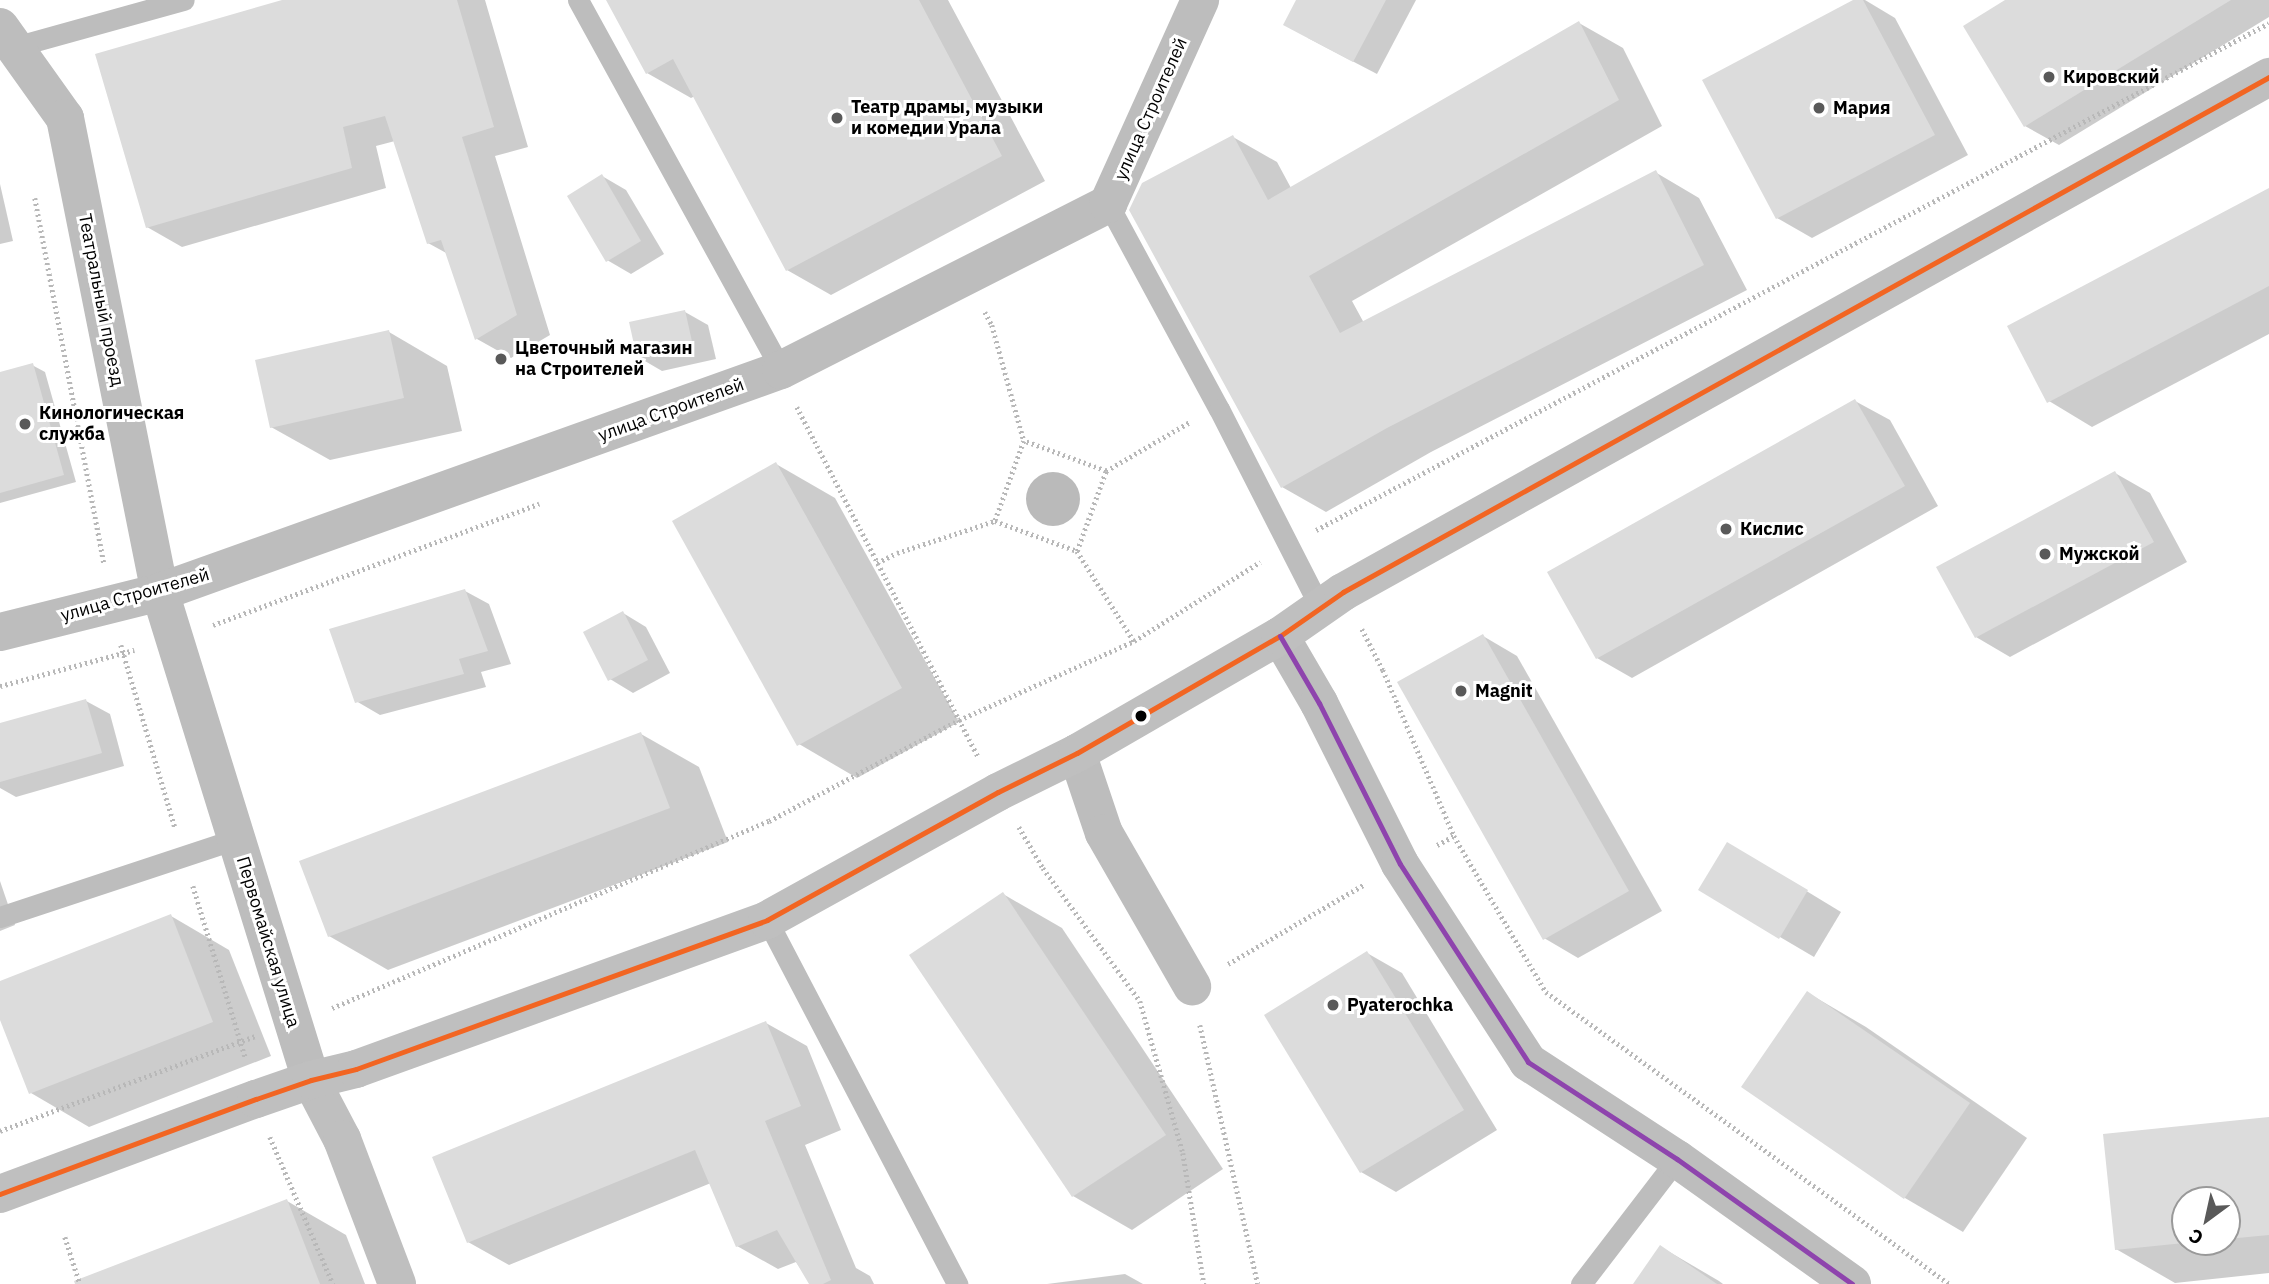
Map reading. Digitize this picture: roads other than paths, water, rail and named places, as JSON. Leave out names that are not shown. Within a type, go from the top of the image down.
[{"type":"main road","points":[[0,1194],[311,1080],[369,1065],[767,920],[998,792],[1077,753],[1280,636],[1332,599],[2269,77]]},
{"type":"main road","name":"Первомайская улица","points":[[311,1080],[342,1139],[397,1284]]},
{"type":"street","name":"улица Строителей","points":[[0,632],[160,592],[781,370],[1108,204],[1200,0]]},
{"type":"street","name":"Театральный проезд","points":[[7,37],[65,118],[160,592]]},
{"type":"street","name":"Первомайская улица","points":[[160,592],[311,1080]]},
{"type":"street","points":[[1280,636],[1319,703],[1400,864],[1528,1062],[1677,1159],[1852,1284]]},
{"type":"street","points":[[1077,753],[1104,833],[1192,986]]},
{"type":"lane","points":[[7,37],[184,0]]},
{"type":"lane","points":[[578,0],[781,370]]},
{"type":"lane","points":[[1108,204],[1290,544],[1332,599]]},
{"type":"lane","points":[[0,917],[236,839]]},
{"type":"lane","points":[[767,920],[957,1284]]},
{"type":"lane","points":[[1581,1284],[1677,1159]]},
{"type":"place","name":"Кировский","points":[[2049,77]]},
{"type":"place","name":"Мария","points":[[1819,108]]},
{"type":"place","name":"Театр драмы, музыки и комедии Урала","points":[[837,118]]},
{"type":"place","name":"Цветочный магазин на Строителей","points":[[501,359]]},
{"type":"place","name":"Кинологическая служба","points":[[25,424]]},
{"type":"place","name":"Кислис","points":[[1726,529]]},
{"type":"place","name":"Мужской","points":[[2045,554]]},
{"type":"place","name":"Magnit","points":[[1461,691]]},
{"type":"place","name":"Pyaterochka","points":[[1333,1005]]}]
